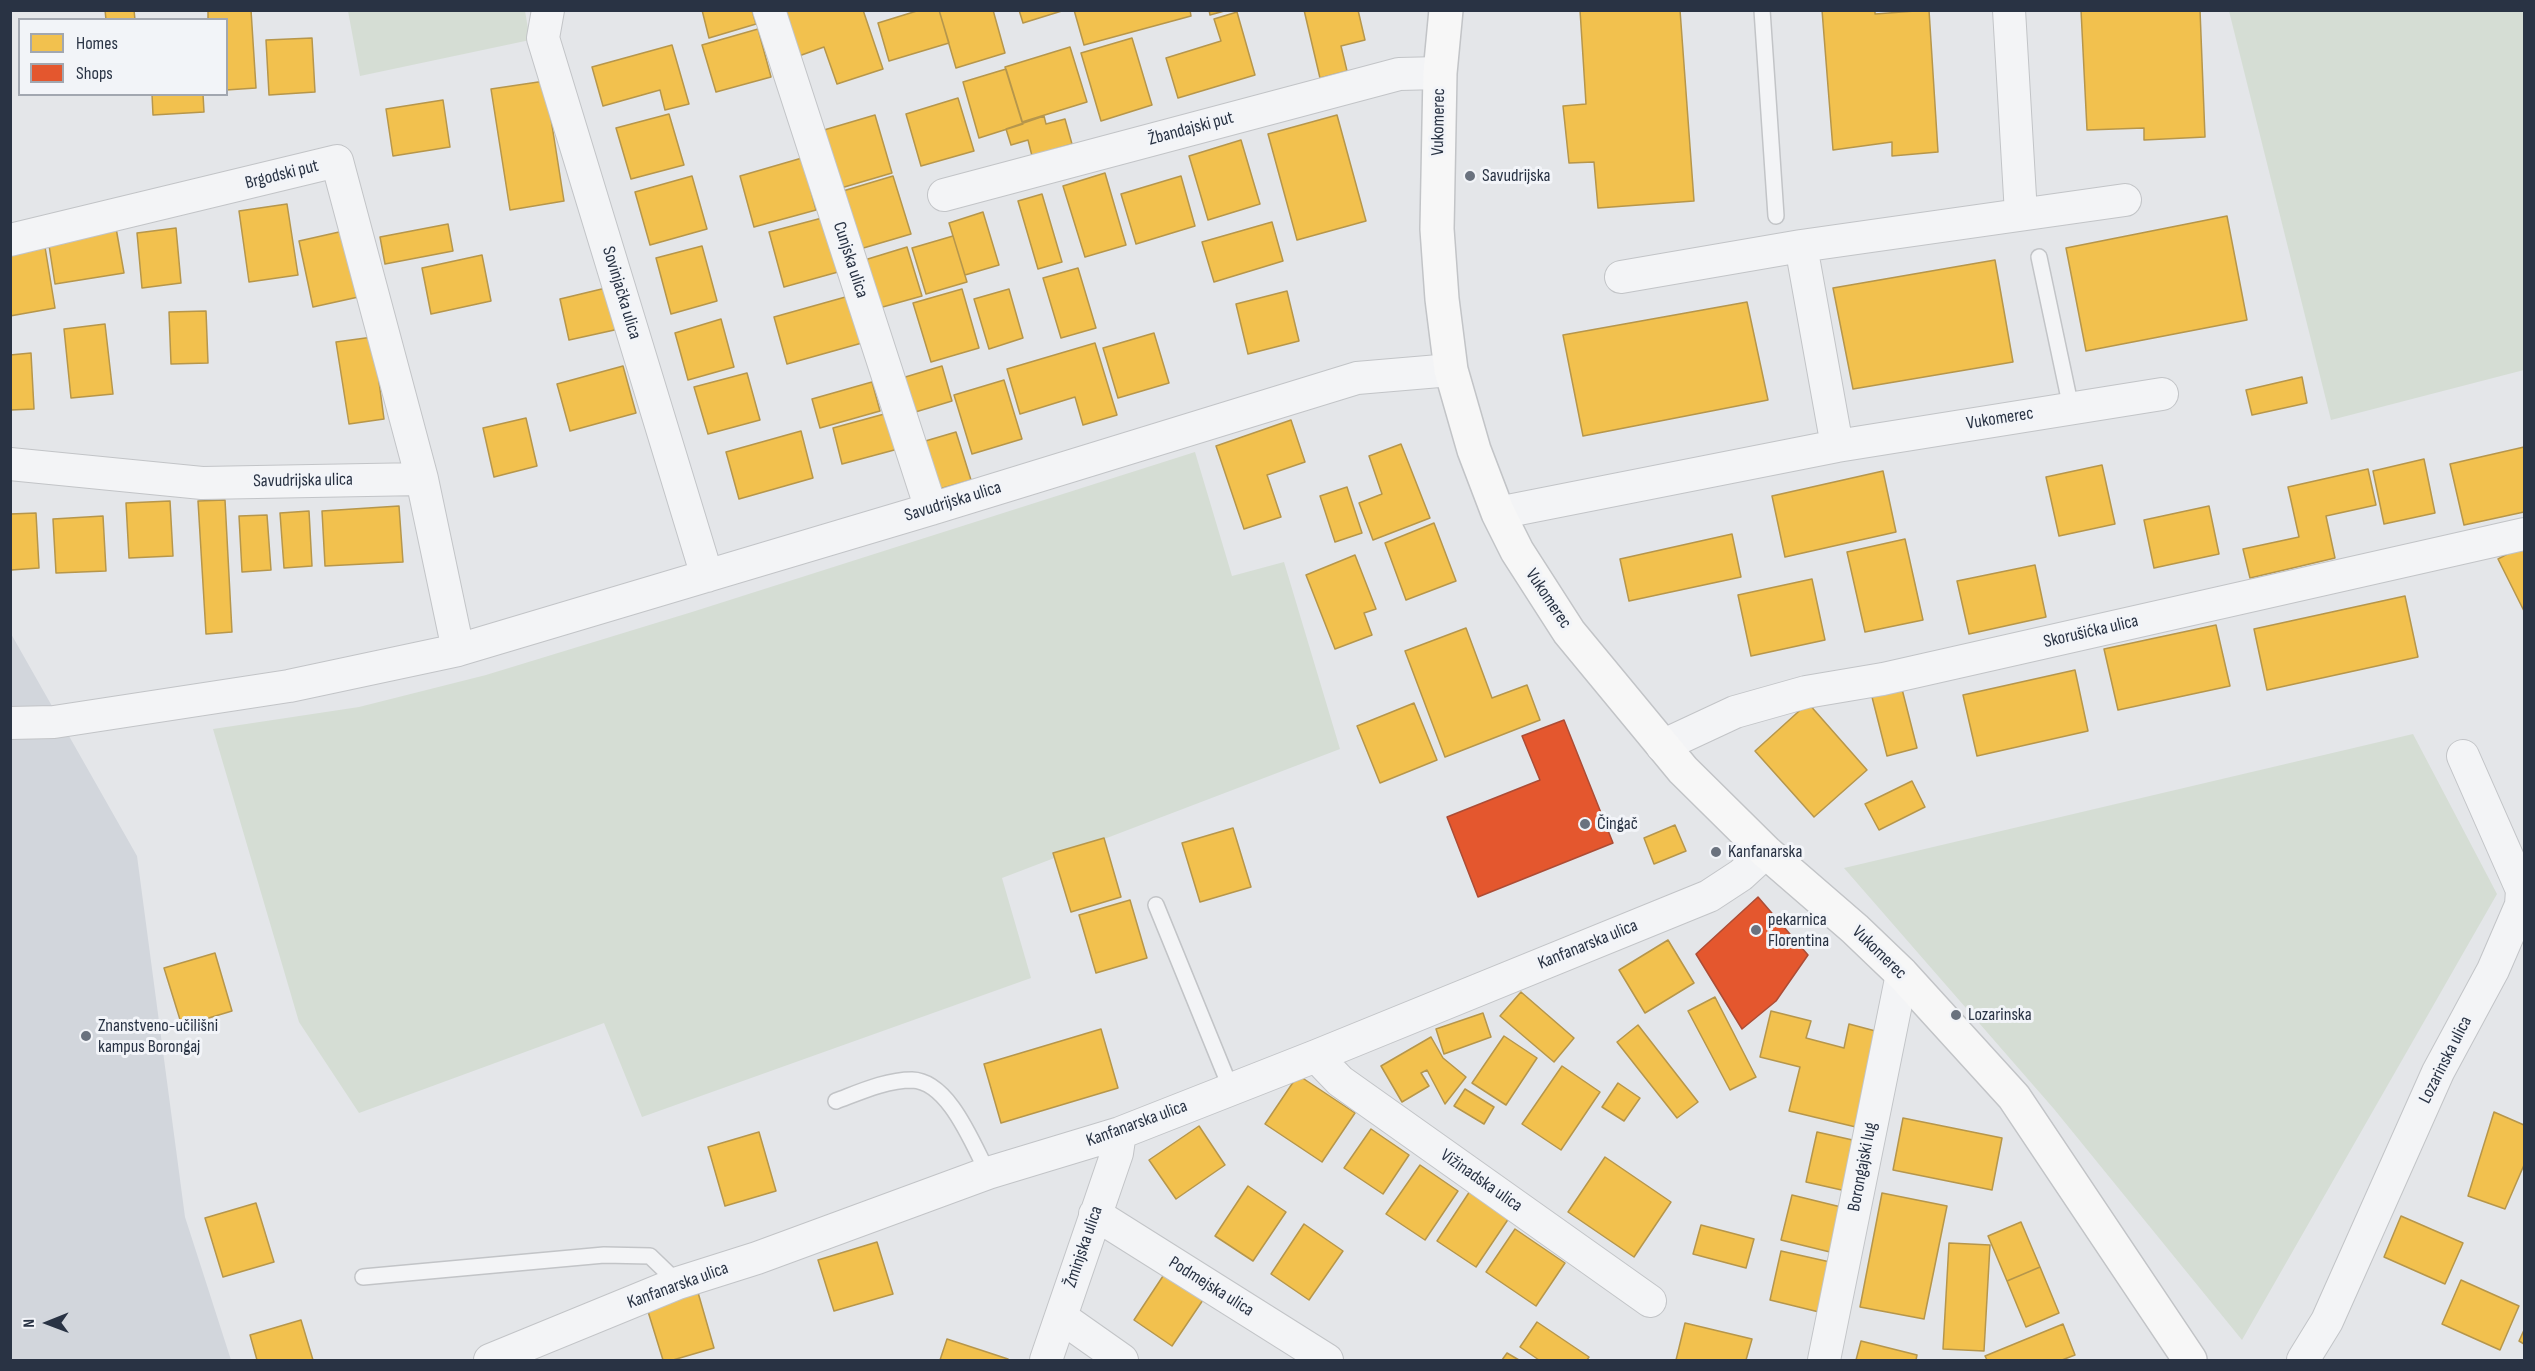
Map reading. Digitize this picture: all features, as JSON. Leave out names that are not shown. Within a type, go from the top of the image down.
[{"type":"street","name":"Sovinjačka ulica","points":[[548,10],[543,38],[707,576]]},
{"type":"street","name":"Cunjska ulica","points":[[769,10],[931,509]]},
{"type":"street","name":"Vukomerec","points":[[1446,10],[1440,73],[1437,229],[1442,299],[1451,370],[1474,450],[1498,513],[1517,551],[1569,632],[1683,770],[1766,852],[1855,929],[1902,974],[2013,1097],[2190,1360]]},
{"type":"street","points":[[2009,10],[2021,214]]},
{"type":"street","name":"Žbandajski put","points":[[944,195],[1399,74],[1440,73]]},
{"type":"street","name":"Brgodski put","points":[[10,240],[337,161],[422,479]]},
{"type":"street","points":[[1621,277],[1801,246],[2125,200]]},
{"type":"street","points":[[1801,246],[1837,446]]},
{"type":"street","name":"Savudrijska ulica","points":[[10,723],[54,722],[289,686],[458,650],[931,509],[1358,378],[1451,370]]},
{"type":"street","name":"Vukomerec","points":[[1498,513],[1837,446],[2162,394]]},
{"type":"street","name":"Savudrijska ulica","points":[[10,464],[202,483],[422,479]]},
{"type":"street","points":[[422,479],[458,650]]},
{"type":"street","name":"Skorušićka ulica","points":[[1662,746],[1735,712],[1806,692],[1895,677],[2524,534]]},
{"type":"street","name":"Lozarinska ulica","points":[[2303,1360],[2327,1321],[2438,1072],[2493,970],[2521,906],[2522,890],[2463,756]]},
{"type":"street","name":"Kanfanarska ulica","points":[[490,1360],[678,1283],[758,1258],[988,1173],[1119,1132],[1316,1056],[1708,896],[1741,875],[1766,852]]},
{"type":"street","name":"Borongajski lug","points":[[1824,1360],[1902,974]]},
{"type":"street","name":"Vižinadska ulica","points":[[1316,1056],[1340,1081],[1650,1301]]},
{"type":"street","name":"Žminjska ulica","points":[[1046,1360],[1117,1153],[1119,1132]]},
{"type":"street","name":"Podmejska ulica","points":[[1095,1214],[1327,1360]]},
{"type":"street","points":[[1061,1317],[1122,1360]]},
{"type":"lane","points":[[1762,10],[1776,216]]},
{"type":"lane","points":[[2039,257],[2071,408]]},
{"type":"lane","points":[[1156,905],[1231,1089]]},
{"type":"lane","points":[[836,1101],[878,1085],[914,1080],[938,1090],[952,1107],[988,1173]]},
{"type":"lane","points":[[363,1277],[604,1255],[650,1256],[678,1283]]},
{"type":"shaded area","points":[[348,11],[525,11],[530,40],[360,76]]},
{"type":"shaded area","points":[[2229,11],[2524,11],[2524,370],[2331,420]]},
{"type":"shaded area","points":[[1195,452],[1232,576],[1284,562],[1340,749],[1002,878],[1031,978],[642,1117],[604,1023],[359,1113],[299,1022],[213,729],[359,707],[486,675]]},
{"type":"shaded area","name":"Znanstveno-učilišni kampus Borongaj","points":[[10,632],[137,856],[185,1217],[231,1360],[11,1360]]},
{"type":"shaded area","points":[[2413,734],[2497,894],[2242,1340],[2054,1109],[1844,868]]},
{"type":"building: Homes","points":[[105,10],[134,10],[135,18],[106,18]]},
{"type":"building: Homes","points":[[208,10],[251,10],[256,88],[228,90],[228,18],[208,18]]},
{"type":"building: Homes","points":[[702,10],[752,10],[756,24],[709,38]]},
{"type":"building: Homes","points":[[780,10],[863,10],[883,69],[837,84],[824,47],[796,57]]},
{"type":"building: Homes","points":[[920,10],[939,10],[949,43],[889,61],[878,23]]},
{"type":"building: Homes","points":[[939,10],[993,10],[1005,53],[956,68]]},
{"type":"building: Homes","points":[[1019,10],[1065,10],[1023,23]]},
{"type":"building: Homes","points":[[1074,10],[1190,10],[1191,16],[1084,45]]},
{"type":"building: Homes","points":[[1209,10],[1228,10],[1210,15]]},
{"type":"building: Homes","points":[[1304,10],[1358,10],[1365,40],[1341,46],[1347,71],[1320,78]]},
{"type":"building: Homes","points":[[1580,10],[1680,10],[1694,201],[1598,208],[1594,162],[1569,163],[1563,106],[1586,104]]},
{"type":"building: Homes","points":[[1822,10],[1875,10],[1875,14],[1929,10],[1938,152],[1892,156],[1892,142],[1833,150]]},
{"type":"building: Homes","points":[[2081,10],[2200,10],[2205,137],[2144,140],[2144,128],[2087,130]]},
{"type":"building: Homes","points":[[1237,12],[1255,75],[1178,98],[1166,58],[1221,41],[1214,19]]},
{"type":"building: Homes","points":[[758,29],[771,77],[716,92],[702,45]]},
{"type":"building: Homes","points":[[312,38],[315,92],[269,95],[266,40]]},
{"type":"building: Homes","points":[[1132,38],[1152,105],[1101,121],[1081,53]]},
{"type":"building: Homes","points":[[672,45],[689,104],[665,110],[660,90],[603,106],[592,67]]},
{"type":"building: Homes","points":[[1070,47],[1087,102],[1022,122],[1005,67]]},
{"type":"building: Homes","points":[[1006,69],[1023,124],[979,138],[963,82]]},
{"type":"building: Homes","points":[[545,81],[564,201],[510,210],[491,89]]},
{"type":"building: Homes","points":[[152,96],[203,96],[204,112],[153,115]]},
{"type":"building: Homes","points":[[958,98],[974,151],[921,166],[906,114]]},
{"type":"building: Homes","points":[[443,100],[450,147],[393,156],[386,109]]},
{"type":"building: Homes","points":[[669,114],[684,165],[631,179],[616,128]]},
{"type":"building: Homes","points":[[875,115],[892,173],[841,188],[824,130]]},
{"type":"building: Homes","points":[[1337,115],[1366,221],[1297,240],[1268,134]]},
{"type":"building: Homes","points":[[1044,116],[1046,124],[1065,119],[1072,144],[1032,156],[1028,140],[1011,145],[1006,129]]},
{"type":"building: Homes","points":[[1241,140],[1260,204],[1208,220],[1189,156]]},
{"type":"building: Homes","points":[[802,158],[816,210],[754,227],[740,176]]},
{"type":"building: Homes","points":[[1105,173],[1126,245],[1085,257],[1063,186]]},
{"type":"building: Homes","points":[[692,176],[707,229],[650,245],[635,192]]},
{"type":"building: Homes","points":[[893,176],[911,234],[860,249],[843,191]]},
{"type":"building: Homes","points":[[1181,176],[1195,226],[1136,244],[1121,194]]},
{"type":"building: Homes","points":[[1042,194],[1062,262],[1038,269],[1018,201]]},
{"type":"building: Homes","points":[[287,204],[298,275],[249,282],[239,211]]},
{"type":"building: Homes","points":[[983,212],[999,265],[965,275],[949,223]]},
{"type":"building: Homes","points":[[2227,216],[2247,320],[2086,351],[2066,248]]},
{"type":"building: Homes","points":[[822,218],[838,272],[784,287],[769,232]]},
{"type":"building: Homes","points":[[1272,222],[1283,261],[1214,282],[1202,242]]},
{"type":"building: Homes","points":[[448,224],[453,251],[385,264],[380,237]]},
{"type":"building: Homes","points":[[116,228],[124,273],[55,284],[48,239]]},
{"type":"building: Homes","points":[[176,228],[181,283],[142,288],[137,233]]},
{"type":"building: Homes","points":[[348,230],[363,296],[313,307],[299,241]]},
{"type":"building: Homes","points":[[953,236],[967,282],[926,294],[912,248]]},
{"type":"building: Homes","points":[[44,241],[55,308],[10,316],[10,247]]},
{"type":"building: Homes","points":[[702,246],[717,301],[671,314],[656,258]]},
{"type":"building: Homes","points":[[907,247],[922,296],[872,310],[858,262]]},
{"type":"building: Homes","points":[[482,255],[491,301],[431,314],[422,268]]},
{"type":"building: Homes","points":[[1995,260],[2013,362],[1853,389],[1833,288]]},
{"type":"building: Homes","points":[[1078,268],[1096,328],[1061,338],[1043,278]]},
{"type":"building: Homes","points":[[610,287],[619,329],[569,340],[560,299]]},
{"type":"building: Homes","points":[[962,289],[979,348],[931,362],[913,303]]},
{"type":"building: Homes","points":[[1009,289],[1023,338],[989,349],[974,299]]},
{"type":"building: Homes","points":[[1287,291],[1299,341],[1248,354],[1236,304]]},
{"type":"building: Homes","points":[[849,296],[862,343],[787,364],[774,317]]},
{"type":"building: Homes","points":[[1747,302],[1768,400],[1583,436],[1563,335]]},
{"type":"building: Homes","points":[[206,311],[208,363],[171,364],[169,312]]},
{"type":"building: Homes","points":[[721,319],[734,367],[688,380],[675,333]]},
{"type":"building: Homes","points":[[105,324],[113,394],[71,398],[64,329]]},
{"type":"building: Homes","points":[[1154,333],[1169,383],[1118,398],[1103,348]]},
{"type":"building: Homes","points":[[373,337],[384,419],[349,424],[336,342]]},
{"type":"building: Homes","points":[[1095,343],[1117,415],[1083,425],[1075,397],[1020,414],[1007,369]]},
{"type":"building: Homes","points":[[31,353],[34,409],[10,410],[10,355]]},
{"type":"building: Homes","points":[[623,366],[636,413],[570,431],[557,384]]},
{"type":"building: Homes","points":[[942,366],[952,401],[912,413],[902,378]]},
{"type":"building: Homes","points":[[747,373],[760,420],[708,434],[694,387]]},
{"type":"building: Homes","points":[[2302,377],[2307,403],[2252,415],[2246,390]]},
{"type":"building: Homes","points":[[1004,380],[1022,439],[972,454],[954,395]]},
{"type":"building: Homes","points":[[872,382],[880,411],[820,428],[812,399]]},
{"type":"building: Homes","points":[[888,413],[898,449],[842,464],[833,428]]},
{"type":"building: Homes","points":[[526,418],[537,466],[494,477],[483,428]]},
{"type":"building: Homes","points":[[1291,420],[1305,462],[1267,475],[1281,517],[1244,529],[1216,446]]},
{"type":"building: Homes","points":[[801,431],[813,478],[739,499],[726,452]]},
{"type":"building: Homes","points":[[956,432],[971,480],[936,490],[922,442]]},
{"type":"building: Homes","points":[[1401,444],[1430,518],[1373,540],[1359,503],[1382,494],[1369,456]]},
{"type":"building: Homes","points":[[2524,447],[2524,512],[2464,525],[2450,464]]},
{"type":"building: Homes","points":[[2424,459],[2435,513],[2384,524],[2373,471]]},
{"type":"building: Homes","points":[[2102,465],[2115,524],[2059,536],[2046,477]]},
{"type":"building: Homes","points":[[2368,469],[2376,505],[2326,516],[2335,558],[2250,578],[2243,549],[2299,537],[2288,487]]},
{"type":"building: Homes","points":[[1883,471],[1896,532],[1785,557],[1772,496]]},
{"type":"building: Homes","points":[[1347,487],[1362,533],[1335,542],[1320,496]]},
{"type":"building: Homes","points":[[225,500],[232,632],[206,634],[198,501]]},
{"type":"building: Homes","points":[[170,501],[173,556],[129,558],[126,503]]},
{"type":"building: Homes","points":[[399,506],[403,562],[325,566],[322,511]]},
{"type":"building: Homes","points":[[2209,506],[2219,554],[2154,568],[2144,520]]},
{"type":"building: Homes","points":[[309,511],[312,566],[284,568],[280,513]]},
{"type":"building: Homes","points":[[36,513],[39,568],[11,570],[10,514]]},
{"type":"building: Homes","points":[[267,515],[271,570],[242,572],[239,516]]},
{"type":"building: Homes","points":[[103,516],[106,571],[56,573],[53,519]]},
{"type":"building: Homes","points":[[1434,523],[1456,581],[1406,600],[1385,543]]},
{"type":"building: Homes","points":[[1732,534],[1741,577],[1629,601],[1620,559]]},
{"type":"building: Homes","points":[[1905,539],[1923,620],[1865,632],[1847,552]]},
{"type":"building: Homes","points":[[2524,545],[2524,611],[2498,559]]},
{"type":"building: Homes","points":[[1355,555],[1376,609],[1364,613],[1372,635],[1335,649],[1306,575]]},
{"type":"building: Homes","points":[[2035,565],[2046,617],[1969,634],[1957,581]]},
{"type":"building: Homes","points":[[1812,579],[1825,640],[1751,656],[1738,595]]},
{"type":"building: Homes","points":[[2405,596],[2418,657],[2267,690],[2254,629]]},
{"type":"building: Homes","points":[[2216,625],[2230,686],[2118,710],[2104,649]]},
{"type":"building: Homes","points":[[1466,628],[1492,698],[1527,685],[1540,720],[1445,757],[1405,651]]},
{"type":"building: Homes","points":[[2075,670],[2088,731],[1977,756],[1963,695]]},
{"type":"building: Homes","points":[[1902,689],[1917,748],[1887,756],[1872,697]]},
{"type":"building: Homes","points":[[1414,703],[1437,760],[1380,783],[1357,726]]},
{"type":"building: Homes","points":[[1808,703],[1867,770],[1814,817],[1755,751]]},
{"type":"building: Homes","points":[[1912,781],[1925,807],[1879,830],[1865,804]]},
{"type":"building: Homes","points":[[1675,825],[1686,851],[1654,864],[1644,838]]},
{"type":"building: Homes","points":[[1233,828],[1251,887],[1200,902],[1182,843]]},
{"type":"building: Homes","points":[[1104,838],[1121,897],[1071,912],[1053,853]]},
{"type":"building: Homes","points":[[1130,900],[1147,958],[1096,973],[1079,915]]},
{"type":"building: Homes","points":[[1668,940],[1694,983],[1645,1013],[1619,970]]},
{"type":"building: Homes","points":[[215,953],[232,1011],[182,1026],[164,968]]},
{"type":"building: Homes","points":[[1521,992],[1574,1038],[1554,1062],[1500,1016]]},
{"type":"building: Homes","points":[[1715,997],[1756,1077],[1730,1090],[1688,1011]]},
{"type":"building: Homes","points":[[1771,1011],[1811,1021],[1806,1038],[1844,1048],[1849,1024],[1883,1033],[1860,1128],[1789,1111],[1800,1067],[1760,1057]]},
{"type":"building: Homes","points":[[1483,1013],[1491,1037],[1444,1054],[1436,1029]]},
{"type":"building: Homes","points":[[1638,1025],[1698,1102],[1677,1118],[1617,1042]]},
{"type":"building: Homes","points":[[1101,1029],[1118,1088],[1001,1123],[984,1064]]},
{"type":"building: Homes","points":[[1504,1036],[1537,1058],[1506,1105],[1472,1083]]},
{"type":"building: Homes","points":[[1431,1037],[1443,1058],[1466,1077],[1445,1104],[1427,1070],[1421,1073],[1429,1086],[1402,1102],[1381,1066]]},
{"type":"building: Homes","points":[[1562,1066],[1600,1092],[1561,1150],[1522,1124]]},
{"type":"building: Homes","points":[[1298,1075],[1355,1113],[1322,1162],[1265,1124]]},
{"type":"building: Homes","points":[[1618,1083],[1640,1098],[1624,1121],[1602,1107]]},
{"type":"building: Homes","points":[[1465,1089],[1494,1107],[1484,1124],[1454,1106]]},
{"type":"building: Homes","points":[[2494,1112],[2524,1125],[2524,1165],[2505,1209],[2468,1196]]},
{"type":"building: Homes","points":[[1903,1118],[2002,1138],[1992,1190],[1893,1170]]},
{"type":"building: Homes","points":[[1199,1126],[1225,1165],[1176,1199],[1149,1160]]},
{"type":"building: Homes","points":[[1371,1129],[1409,1155],[1383,1194],[1344,1168]]},
{"type":"building: Homes","points":[[759,1132],[776,1191],[725,1206],[708,1147]]},
{"type":"building: Homes","points":[[1817,1132],[1866,1143],[1855,1193],[1806,1182]]},
{"type":"building: Homes","points":[[1605,1157],[1671,1202],[1634,1257],[1568,1212]]},
{"type":"building: Homes","points":[[1420,1165],[1458,1191],[1425,1240],[1386,1214]]},
{"type":"building: Homes","points":[[1248,1186],[1286,1212],[1253,1261],[1215,1236]]},
{"type":"building: Homes","points":[[1470,1191],[1509,1218],[1476,1267],[1437,1241]]},
{"type":"building: Homes","points":[[1882,1193],[1947,1206],[1924,1319],[1860,1307]]},
{"type":"building: Homes","points":[[1792,1195],[1841,1207],[1830,1252],[1781,1240]]},
{"type":"building: Homes","points":[[256,1203],[274,1262],[223,1277],[205,1218]]},
{"type":"building: Homes","points":[[2401,1216],[2463,1243],[2445,1284],[2384,1257]]},
{"type":"building: Homes","points":[[2021,1222],[2040,1267],[2007,1281],[1988,1236]]},
{"type":"building: Homes","points":[[1304,1224],[1343,1251],[1309,1300],[1271,1274]]},
{"type":"building: Homes","points":[[1701,1225],[1754,1239],[1746,1268],[1693,1254]]},
{"type":"building: Homes","points":[[1515,1229],[1565,1263],[1536,1306],[1486,1272]]},
{"type":"building: Homes","points":[[877,1242],[893,1294],[834,1311],[818,1260]]},
{"type":"building: Homes","points":[[1949,1243],[1990,1245],[1984,1351],[1943,1349]]},
{"type":"building: Homes","points":[[1781,1251],[1830,1262],[1819,1312],[1770,1300]]},
{"type":"building: Homes","points":[[2040,1267],[2059,1313],[2026,1327],[2007,1281]]},
{"type":"building: Homes","points":[[1167,1270],[1205,1297],[1172,1346],[1134,1320]]},
{"type":"building: Homes","points":[[2461,1280],[2519,1306],[2500,1350],[2442,1324]]},
{"type":"building: Homes","points":[[697,1289],[714,1348],[673,1360],[663,1360],[646,1305]]},
{"type":"building: Homes","points":[[301,1320],[313,1360],[257,1360],[250,1335]]},
{"type":"building: Homes","points":[[1537,1322],[1589,1357],[1587,1360],[1539,1360],[1520,1347]]},
{"type":"building: Homes","points":[[1685,1323],[1752,1339],[1746,1360],[1676,1360]]},
{"type":"building: Homes","points":[[2063,1324],[2075,1355],[2062,1360],[1987,1360],[1985,1356]]},
{"type":"building: Homes","points":[[2524,1330],[2524,1344],[2519,1341]]},
{"type":"building: Homes","points":[[947,1339],[1008,1359],[940,1360]]},
{"type":"building: Homes","points":[[1861,1341],[1917,1355],[1916,1360],[1856,1360]]},
{"type":"building: Homes","points":[[1507,1353],[1519,1360],[1502,1360]]},
{"type":"building: Shops","points":[[1564,720],[1613,843],[1478,897],[1447,817],[1540,780],[1522,736]]},
{"type":"building: Shops","points":[[1758,897],[1808,955],[1776,1001],[1742,1029],[1696,954]]},
{"type":"place","name":"Savudrijska","points":[[1470,176]]},
{"type":"place","name":"Čingač","points":[[1585,824]]},
{"type":"place","name":"Kanfanarska","points":[[1716,852]]},
{"type":"place","name":"pekarnica Florentina","points":[[1756,930]]},
{"type":"place","name":"Lozarinska","points":[[1956,1015]]},
{"type":"place","name":"Znanstveno-učilišni kampus Borongaj","points":[[86,1036]]}]
